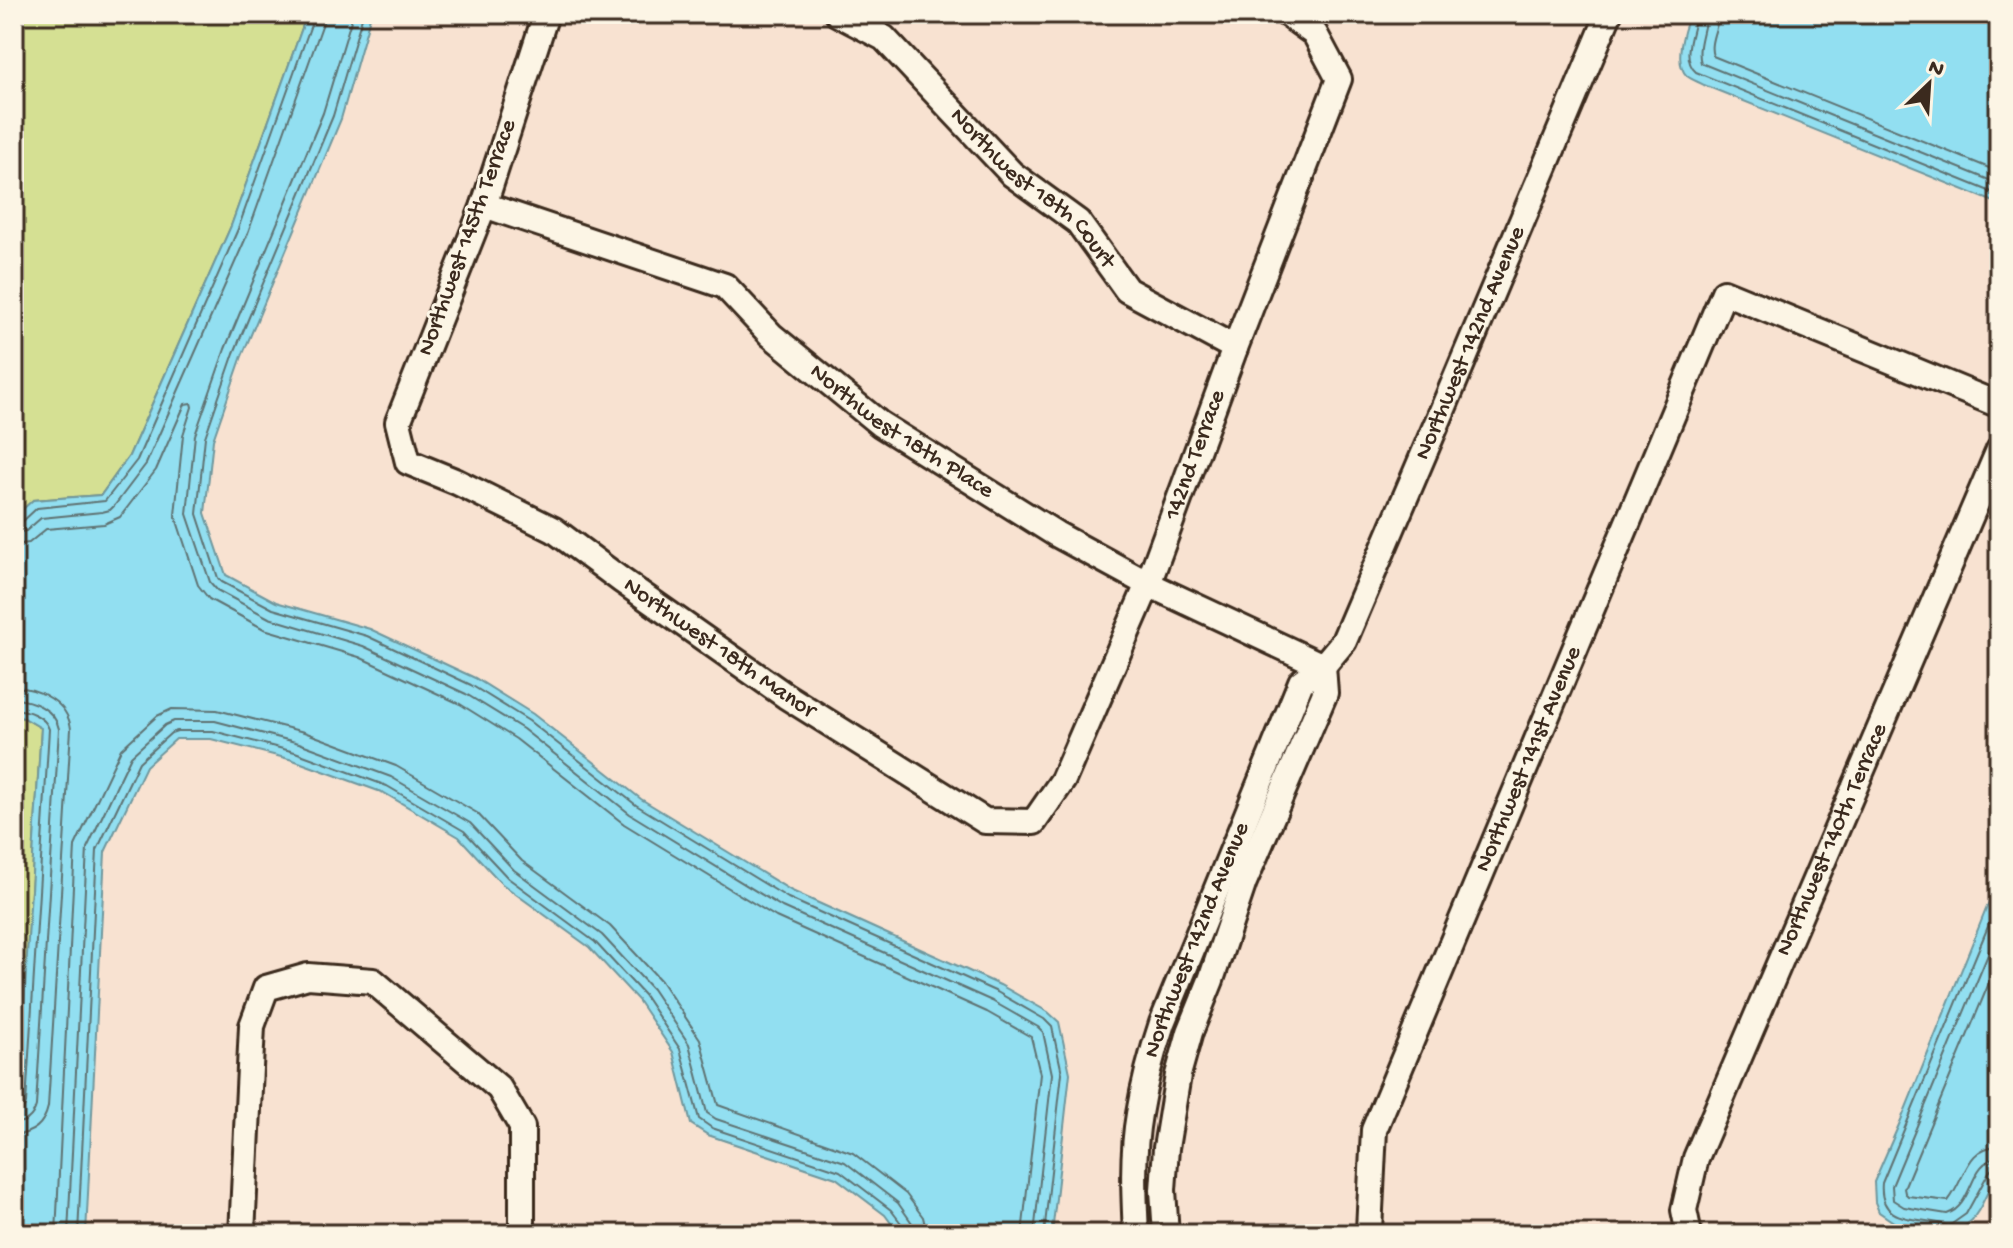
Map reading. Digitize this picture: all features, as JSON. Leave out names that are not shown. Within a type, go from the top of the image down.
[{"type":"street","name":"Northwest 145th Terrace","points":[[408,462],[398,422],[484,205],[546,14]]},
{"type":"street","name":"Northwest 18th Court","points":[[838,14],[884,38],[1012,174],[1078,222],[1127,290],[1235,348]]},
{"type":"street","name":"142nd Terrace","points":[[1034,822],[1063,780],[1148,584],[1339,79],[1315,34],[1287,14]]},
{"type":"street","name":"Northwest 142nd Avenue","points":[[1136,1234],[1134,1186],[1138,1116],[1149,1063],[1162,1023],[1301,682],[1323,666],[1344,641],[1609,14]]},
{"type":"street","name":"Northwest 18th Place","points":[[484,205],[725,286],[771,335],[880,424],[1056,534],[1148,584],[1323,666]]},
{"type":"street","name":"Northwest 141st Avenue","points":[[1370,1234],[1374,1130],[1724,292],[1999,405]]},
{"type":"street","name":"Northwest 140th Terrace","points":[[1689,1234],[1684,1210],[1696,1158],[1999,450]]},
{"type":"street","name":"Northwest 18th Manor","points":[[408,462],[457,482],[554,530],[786,696],[985,821],[1034,822]]},
{"type":"street","name":"Northwest 142nd Avenue","points":[[1166,1234],[1163,1190],[1166,1148],[1178,1075],[1190,1032],[1244,882],[1325,693],[1323,666]]},
{"type":"street","points":[[242,1234],[252,1026],[266,988],[308,976],[373,981],[499,1088],[522,1127],[522,1234]]},
{"type":"green space","points":[[14,14],[307,14],[231,226],[129,456],[101,495],[33,500],[15,517]]},
{"type":"green space","points":[[14,716],[41,728],[14,1167]]},
{"type":"water","points":[[307,14],[371,14],[341,119],[242,356],[213,440],[205,513],[226,575],[276,602],[370,629],[475,678],[533,714],[641,799],[792,891],[1000,985],[1048,1012],[1059,1022],[1070,1073],[1052,1234],[899,1234],[885,1215],[836,1178],[708,1135],[691,1124],[673,1052],[638,1000],[589,947],[502,884],[459,837],[384,793],[293,760],[211,739],[176,739],[146,766],[105,852],[86,1234],[14,1234],[14,1167],[41,728],[14,716],[14,517],[33,500],[101,495],[129,456],[231,226]]},
{"type":"water","points":[[1690,14],[1999,14],[1999,204],[1689,77],[1683,70],[1680,55]]},
{"type":"water","points":[[1999,877],[1999,1169],[1980,1208],[1961,1229],[1952,1231],[1898,1225],[1879,1212],[1874,1182]]}]
